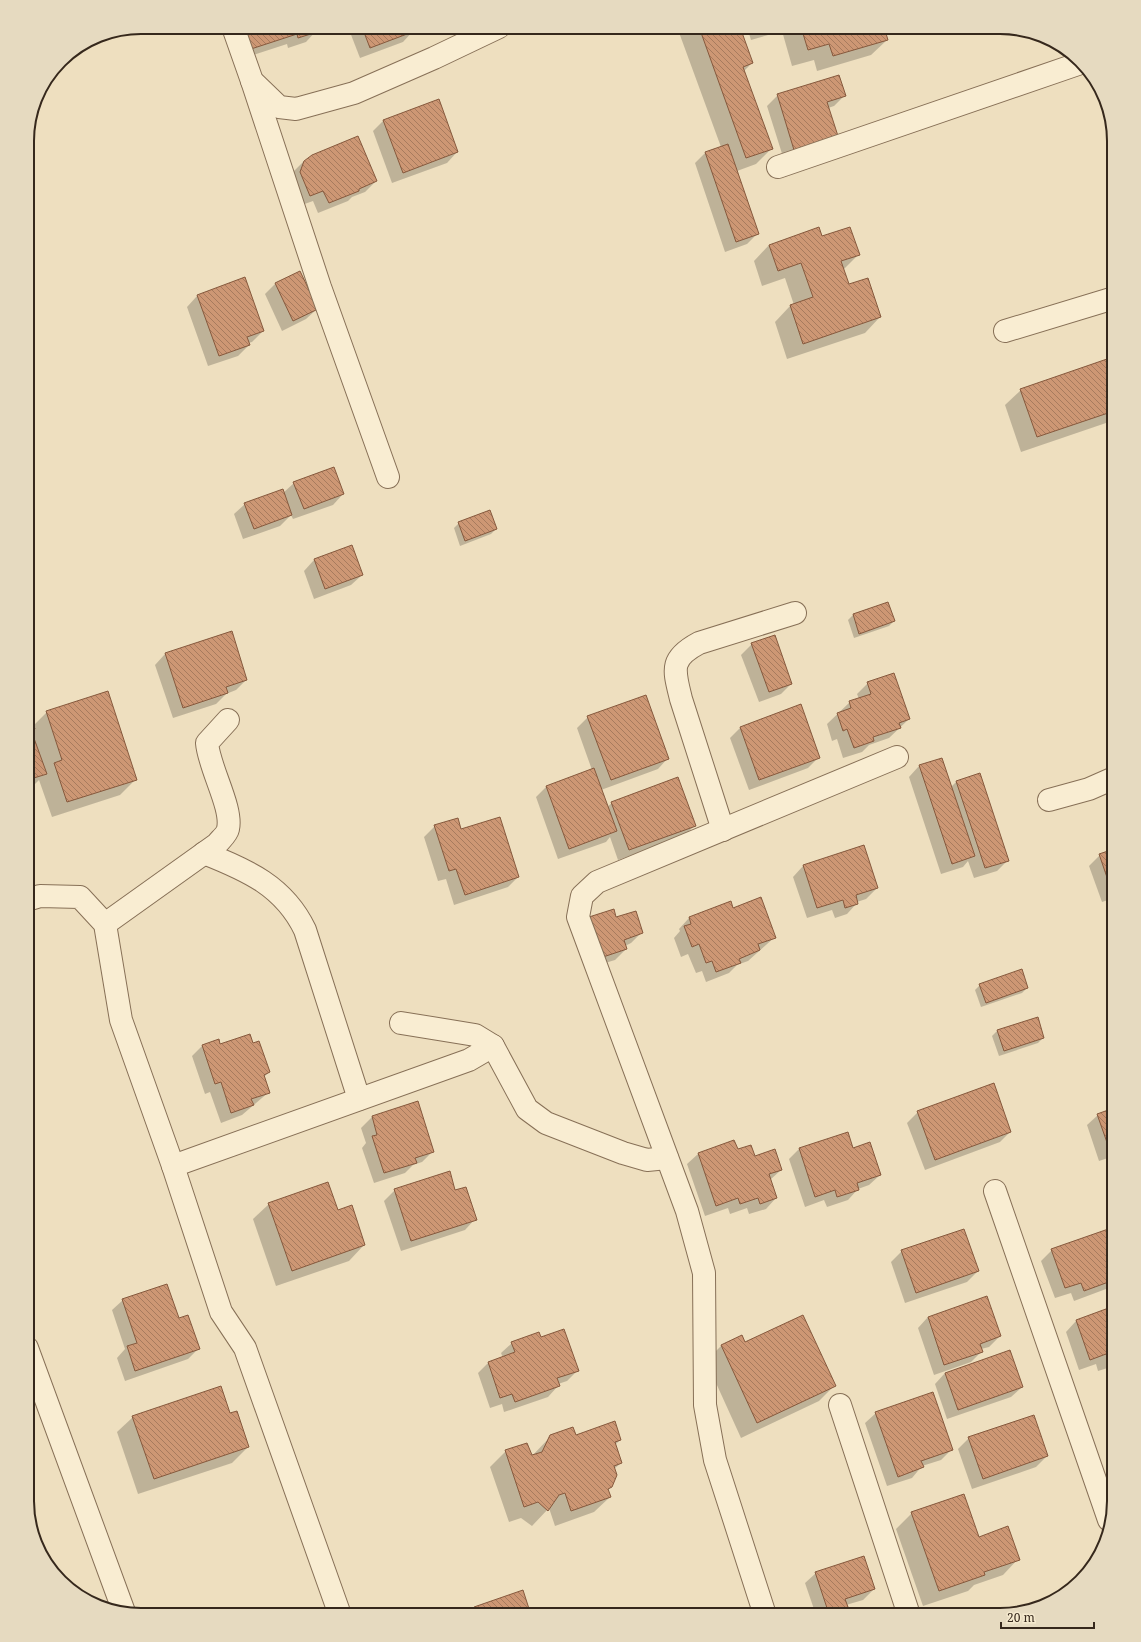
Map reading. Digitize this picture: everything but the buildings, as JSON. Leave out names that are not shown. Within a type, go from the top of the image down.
[{"type":"street","points":[[235,34],[320,287],[388,477]]},
{"type":"street","points":[[252,81],[279,107],[296,109],[354,93],[485,34]]},
{"type":"street","points":[[778,167],[1076,65]]},
{"type":"street","points":[[1006,331],[1107,300]]},
{"type":"street","points":[[724,830],[681,699],[676,678],[677,659],[686,650],[699,643],[795,613]]},
{"type":"street","points":[[105,924],[217,844],[228,830],[229,818],[208,754],[207,743],[228,720]]},
{"type":"street","points":[[764,1608],[715,1460],[704,1405],[704,1273],[687,1211],[578,917],[582,896],[597,882],[897,757]]},
{"type":"street","points":[[1049,800],[1089,789],[1107,781]]},
{"type":"street","points":[[204,853],[240,868],[272,887],[286,899],[296,912],[305,930],[359,1099]]},
{"type":"street","points":[[34,898],[40,896],[80,897],[105,924],[121,1020],[173,1166],[220,1312],[245,1348],[338,1608]]},
{"type":"street","points":[[402,1023],[475,1035],[493,1046],[527,1109],[546,1123],[623,1153],[647,1160],[667,1158]]},
{"type":"street","points":[[173,1166],[469,1060],[493,1046]]},
{"type":"street","points":[[995,1191],[1106,1512]]},
{"type":"street","points":[[34,1367],[122,1606]]},
{"type":"street","points":[[840,1405],[907,1608]]}]
